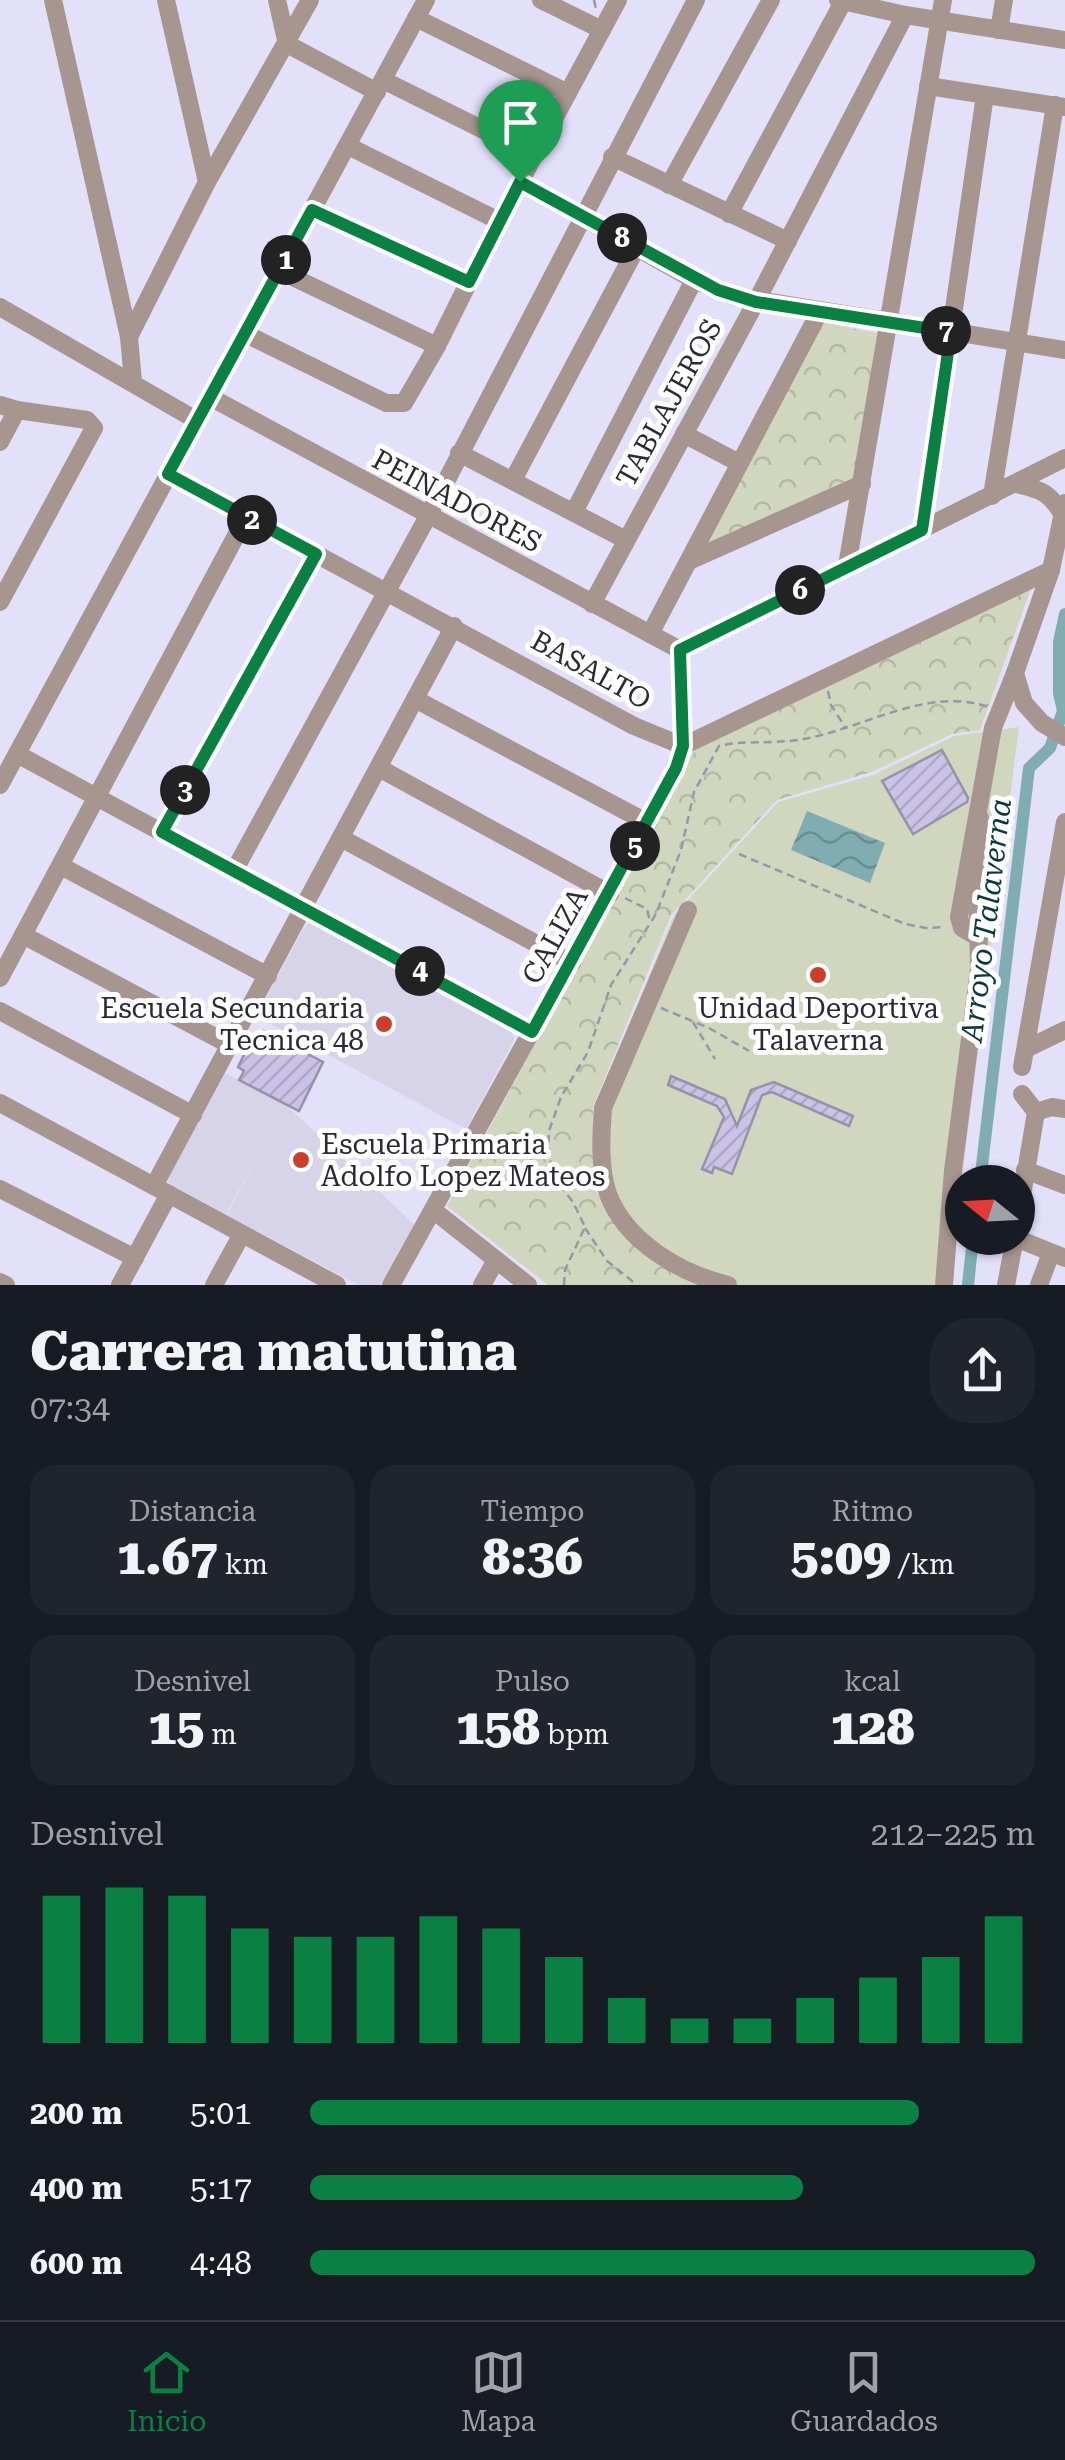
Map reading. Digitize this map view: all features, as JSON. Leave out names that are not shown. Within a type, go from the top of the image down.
[{"type":"street","points":[[53,0],[129,337],[133,382]]},
{"type":"street","points":[[166,0],[207,182]]},
{"type":"street","points":[[277,0],[287,44]]},
{"type":"street","points":[[129,337],[207,182],[310,0]]},
{"type":"street","points":[[0,784],[426,0]]},
{"type":"street","points":[[542,0],[602,30]]},
{"type":"street","points":[[246,334],[386,403],[397,404],[410,397],[618,0]]},
{"type":"street","points":[[234,871],[428,516],[696,0]]},
{"type":"street","points":[[669,185],[771,0]]},
{"type":"street","points":[[847,566],[943,0]]},
{"type":"street","points":[[999,30],[1004,0]]},
{"type":"street","points":[[729,214],[841,1],[1065,40]]},
{"type":"street","name":"TABLAJEROS","points":[[592,604],[756,302],[905,15]]},
{"type":"street","points":[[416,18],[568,92]]},
{"type":"street","points":[[287,44],[534,155]]},
{"type":"street","points":[[928,86],[1060,106],[992,496]]},
{"type":"street","points":[[922,530],[986,95]]},
{"type":"street","points":[[348,146],[499,221]]},
{"type":"street","points":[[612,158],[788,241]]},
{"type":"street","points":[[520,182],[694,280],[756,302],[1065,350]]},
{"type":"street","points":[[312,210],[469,282]]},
{"type":"street","points":[[513,480],[637,247]]},
{"type":"street","points":[[280,271],[437,346]]},
{"type":"street","points":[[574,512],[694,280]]},
{"type":"street","points":[[0,306],[196,420]]},
{"type":"street","points":[[650,634],[820,311]]},
{"type":"street","name":"PEINADORES","points":[[210,397],[680,650]]},
{"type":"street","points":[[0,442],[8,408],[92,423],[93,435],[0,602]]},
{"type":"street","points":[[684,434],[738,463]]},
{"type":"street","points":[[460,453],[626,540]]},
{"type":"street","points":[[680,650],[1065,458]]},
{"type":"street","name":"BASALTO","points":[[168,474],[634,726],[683,746]]},
{"type":"street","points":[[691,560],[862,484]]},
{"type":"street","points":[[978,938],[961,926],[959,917],[994,728],[1051,570],[1064,509],[1042,490],[1016,484]]},
{"type":"street","points":[[0,978],[246,517]]},
{"type":"street","points":[[162,832],[316,554]]},
{"type":"street","points":[[683,746],[1051,570]]},
{"type":"street","points":[[120,1285],[135,1258],[192,1115],[454,626]]},
{"type":"street","name":"CALIZA","points":[[391,1285],[668,785],[683,746],[680,650]]},
{"type":"street","points":[[1015,673],[1019,694],[1037,718],[1065,737]]},
{"type":"street","points":[[415,699],[648,822]]},
{"type":"street","points":[[994,728],[1037,718],[1065,726]]},
{"type":"street","points":[[17,754],[532,1032]]},
{"type":"street","points":[[378,768],[610,894]]},
{"type":"street","points":[[944,1285],[953,1171],[976,1005],[978,911],[986,838],[979,816]]},
{"type":"street","points":[[1065,822],[1024,1058],[1065,1030]]},
{"type":"street","points":[[341,838],[572,963]]},
{"type":"street","points":[[61,866],[268,976]]},
{"type":"street","points":[[688,910],[603,1108],[601,1140],[610,1198],[642,1242],[655,1253],[711,1281],[728,1285]]},
{"type":"street","points":[[23,935],[230,1046]]},
{"type":"street","points":[[0,1011],[192,1115]]},
{"type":"street","points":[[1022,1094],[1036,1112],[1026,1165]]},
{"type":"street","points":[[0,1103],[242,1234],[307,1278],[337,1285]]},
{"type":"street","points":[[1036,1112],[1052,1106],[1065,1109]]},
{"type":"street","points":[[1035,1174],[1065,1185]]},
{"type":"street","points":[[0,1189],[135,1258]]},
{"type":"street","points":[[433,1210],[528,1285]]},
{"type":"street","points":[[214,1285],[242,1234]]},
{"type":"street","points":[[1006,1283],[1012,1255]]},
{"type":"street","points":[[1039,1285],[1058,1255]]},
{"type":"street","points":[[482,1285],[496,1260]]},
{"type":"path","points":[[823,678],[832,702],[838,703],[837,710],[846,728]]},
{"type":"path","points":[[739,854],[905,924],[926,928],[961,926]]},
{"type":"path","points":[[610,894],[647,908],[650,922]]},
{"type":"path","points":[[649,1003],[749,1051]]},
{"type":"path","points":[[693,1021],[715,1059]]},
{"type":"path","points":[[470,1143],[496,1152],[548,1149]]},
{"type":"path","points":[[584,1227],[607,1261],[637,1285]]},
{"type":"shaded area","name":"Escuela Secundaria Tecnica 48","points":[[310,923],[512,1032],[514,1040],[466,1129],[256,1016]]},
{"type":"shaded area","name":"Escuela Primaria Adolfo Lopez Mateos","points":[[225,1073],[286,1105],[414,1224],[380,1285],[359,1285],[227,1215],[262,1148],[226,1214],[169,1183]]},
{"type":"green space","points":[[822,322],[881,334],[856,478],[701,548]]},
{"type":"green space","points":[[1033,583],[980,730],[952,734],[872,772],[777,800],[671,915],[593,1107],[597,1193],[635,1246],[703,1285],[548,1285],[447,1206],[698,744]]},
{"type":"green space","name":"Unidad Deportiva Talaverna","points":[[1019,727],[963,1165],[945,1165],[945,1255],[952,1255],[948,1285],[709,1285],[622,1221],[596,1106],[674,915],[778,802],[873,775],[954,736]]},
{"type":"water","points":[[807,811],[885,843],[870,883],[791,850]]},
{"type":"building","points":[[942,750],[967,802],[913,834],[882,781]]},
{"type":"building","points":[[264,1031],[323,1062],[299,1111],[239,1080],[244,1071],[238,1067],[252,1038],[260,1041]]},
{"type":"building","points":[[671,1076],[725,1099],[737,1126],[751,1090],[774,1082],[853,1116],[849,1126],[772,1092],[762,1095],[732,1174],[714,1167],[712,1173],[702,1169],[724,1117],[717,1106],[668,1085]]},
{"type":"waterway","name":"Arroyo Talaverna","points":[[982,1165],[1029,768],[1050,748],[1063,711],[1059,642],[1065,614]]},
{"type":"waterway","name":"Arroyo Talaverna","points":[[968,1285],[971,1255]]},
{"type":"place","name":"Unidad Deportiva Talaverna","points":[[818,975]]},
{"type":"place","name":"Escuela Secundaria Tecnica 48","points":[[384,1024]]},
{"type":"place","name":"Escuela Primaria Adolfo Lopez Mateos","points":[[301,1160]]},
{"type":"route","points":[[520,182],[718,290],[756,302],[951,332],[922,530],[680,650],[683,746],[676,768],[532,1032],[162,832],[316,554],[168,474],[196,420],[312,210],[469,282],[520,182]]}]
